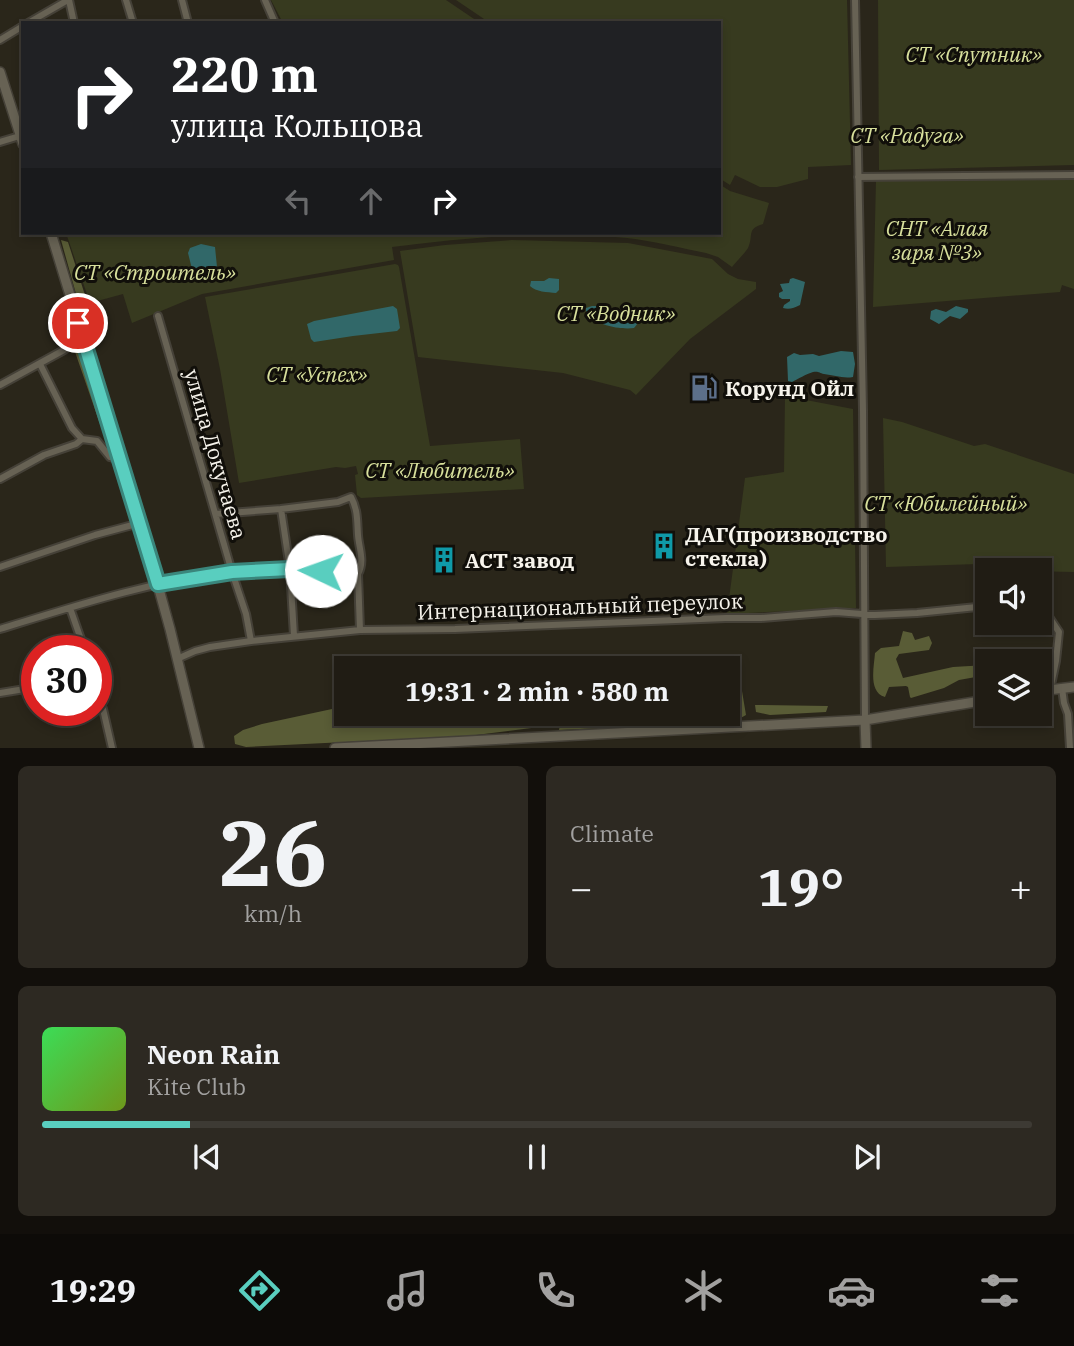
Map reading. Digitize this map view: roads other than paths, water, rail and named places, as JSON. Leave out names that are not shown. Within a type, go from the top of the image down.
[{"type":"main road","points":[[0,72],[21,135]]},
{"type":"main road","points":[[52,235],[158,584],[199,747]]},
{"type":"main road","points":[[1052,690],[1074,687]]},
{"type":"main road","points":[[335,747],[865,720],[975,702]]},
{"type":"main road","points":[[865,720],[866,747]]},
{"type":"street","points":[[32,21],[69,0],[74,21]]},
{"type":"street","points":[[126,0],[132,21]]},
{"type":"street","points":[[181,0],[187,21]]},
{"type":"street","points":[[265,0],[273,21]]},
{"type":"street","points":[[855,0],[863,422],[865,720]]},
{"type":"street","points":[[0,40],[21,27]]},
{"type":"street","points":[[0,142],[21,138]]},
{"type":"street","points":[[858,177],[1074,175]]},
{"type":"street","name":"улица Докучаева","points":[[158,316],[246,614],[251,641]]},
{"type":"street","points":[[0,385],[64,350],[82,336]]},
{"type":"street","points":[[40,363],[72,428],[82,439],[97,441],[110,457],[120,459]]},
{"type":"street","points":[[0,479],[44,455],[76,444],[82,439]]},
{"type":"street","points":[[216,514],[338,502],[351,496],[357,510],[362,558],[358,574],[360,630]]},
{"type":"street","points":[[281,509],[290,569],[294,636]]},
{"type":"street","points":[[0,567],[140,523]]},
{"type":"street","points":[[0,629],[158,584],[232,572],[290,569],[358,574]]},
{"type":"street","name":"Интернациональный переулок","points":[[177,659],[210,647],[360,630],[761,618],[836,612],[917,613],[975,607]]},
{"type":"street","points":[[70,608],[79,635]]},
{"type":"street","points":[[1052,622],[1059,632],[1052,680]]},
{"type":"street","points":[[1062,688],[1068,714],[1070,747]]},
{"type":"street","points":[[0,693],[21,690]]},
{"type":"street","points":[[107,726],[112,747]]},
{"type":"water","points":[[201,244],[215,247],[217,267],[216,270],[196,275],[193,273],[188,253],[190,248]]},
{"type":"water","points":[[549,278],[559,279],[559,290],[556,293],[538,291],[530,286],[531,281],[544,281]]},
{"type":"water","points":[[793,278],[805,282],[800,305],[783,308],[790,299],[779,297],[779,293],[783,291],[780,284],[789,283]]},
{"type":"water","points":[[393,306],[397,309],[400,328],[397,331],[314,342],[311,339],[307,324],[314,321]]},
{"type":"water","points":[[592,306],[610,312],[636,315],[637,323],[634,328],[628,328],[601,323],[586,311],[586,308]]},
{"type":"water","points":[[956,306],[968,309],[960,319],[950,316],[939,324],[930,319],[931,311],[936,309],[946,312]]},
{"type":"water","points":[[841,351],[853,352],[853,377],[815,372],[792,382],[788,381],[787,357],[794,353],[819,356]]},
{"type":"place","name":"Корунд Ойл","points":[[704,388]]},
{"type":"place","name":"ДАГ(производство стекла)","points":[[664,546]]},
{"type":"place","name":"АСТ завод","points":[[444,560]]},
{"type":"park label","name":"СТ «Спутник»","points":[[974,54]]},
{"type":"park label","name":"СТ «Радуга»","points":[[907,135]]},
{"type":"park label","name":"СНТ «Алая заря №3»","points":[[937,240]]},
{"type":"park label","name":"СТ «Строитель»","points":[[155,272]]},
{"type":"park label","name":"СТ «Водник»","points":[[616,313]]},
{"type":"park label","name":"СТ «Успех»","points":[[317,374]]},
{"type":"park label","name":"СТ «Любитель»","points":[[440,470]]},
{"type":"park label","name":"СТ «Юбилейный»","points":[[946,503]]}]
